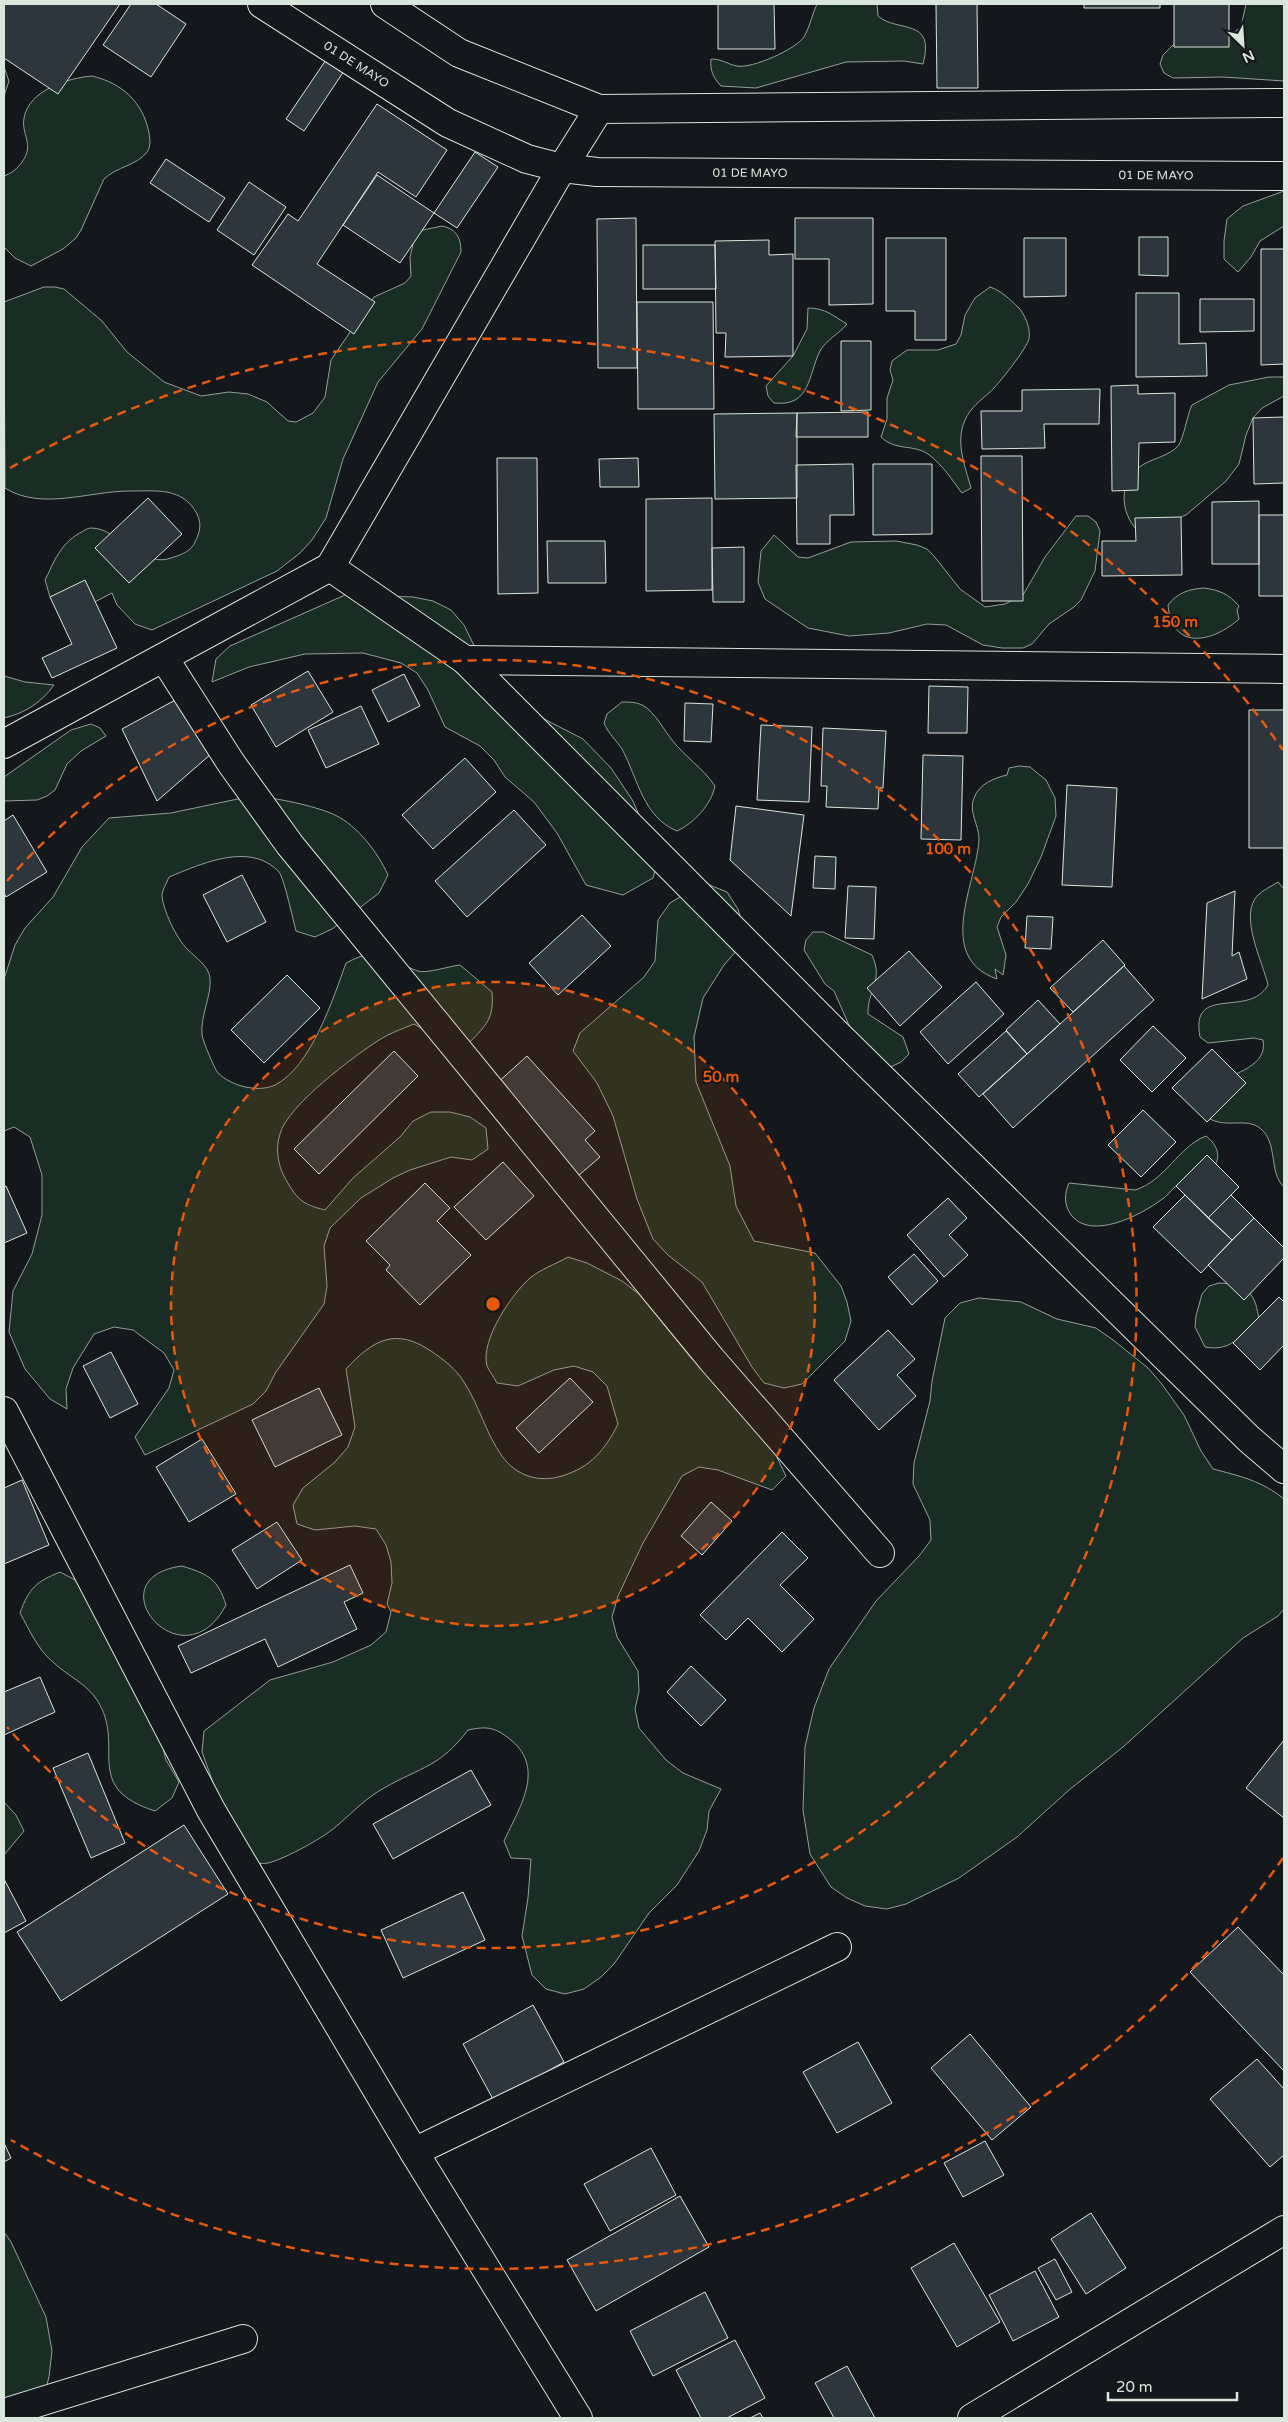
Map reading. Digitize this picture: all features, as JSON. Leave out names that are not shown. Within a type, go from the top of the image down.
[{"type":"street","name":"01 DE MAYO","points":[[262,4],[448,123],[526,159],[562,168],[597,172],[1284,176]]},
{"type":"street","points":[[385,4],[458,53],[599,109],[1284,103]]},
{"type":"street","points":[[4,744],[330,567],[562,168],[599,109]]},
{"type":"street","points":[[330,567],[465,660],[834,1032],[1249,1439],[1284,1469]]},
{"type":"street","points":[[164,658],[231,763],[290,845],[712,1360],[880,1552]]},
{"type":"street","points":[[465,660],[1284,669]]},
{"type":"street","points":[[4,1411],[212,1810],[414,2152],[578,2418]]},
{"type":"street","points":[[414,2152],[837,1947]]},
{"type":"street","points":[[972,2418],[1284,2230]]},
{"type":"street","points":[[10,2409],[243,2340]]},
{"type":"green space","points":[[817,4],[877,4],[878,16],[886,21],[912,29],[924,39],[926,49],[923,64],[904,61],[846,62],[756,88],[721,86],[718,83],[711,67],[711,59],[744,66],[763,61],[783,52],[804,37]]},
{"type":"green space","points":[[1246,4],[1284,4],[1284,81],[1223,77],[1173,78],[1164,73],[1160,64],[1163,55],[1179,39],[1233,33],[1241,27]]},
{"type":"green space","points":[[4,67],[9,81],[4,96]]},
{"type":"green space","points":[[92,76],[113,84],[130,95],[142,112],[146,122],[150,138],[149,147],[147,152],[138,160],[104,179],[76,238],[63,249],[31,266],[15,258],[4,247],[4,176],[16,169],[26,156],[28,145],[24,130],[24,118],[27,108],[33,100],[51,87],[72,79]]},
{"type":"green space","points":[[1284,191],[1284,226],[1260,241],[1251,257],[1238,272],[1224,259],[1227,219],[1243,206]]},
{"type":"green space","points":[[442,226],[451,229],[457,234],[461,252],[422,329],[378,382],[343,459],[326,518],[312,540],[300,553],[277,571],[152,630],[135,624],[117,605],[112,593],[87,606],[50,597],[45,580],[55,559],[67,542],[86,529],[102,530],[112,534],[141,554],[162,560],[181,555],[191,548],[198,535],[200,521],[191,505],[177,495],[168,492],[114,492],[50,499],[19,495],[5,488],[4,302],[44,287],[64,289],[102,321],[127,352],[164,382],[201,396],[229,392],[248,394],[267,402],[288,421],[296,422],[313,413],[325,397],[331,360],[374,297],[405,283],[411,276],[410,257],[415,236],[423,230]]},
{"type":"green space","points":[[990,287],[1005,296],[1021,310],[1028,326],[1029,339],[1005,375],[967,415],[962,428],[961,445],[971,488],[962,493],[942,467],[928,454],[916,449],[892,444],[881,437],[887,419],[887,398],[893,380],[890,370],[892,361],[907,350],[938,350],[956,344],[961,335],[965,315],[975,298]]},
{"type":"green space","points":[[808,308],[825,311],[847,324],[820,351],[802,395],[786,403],[774,403],[768,396],[766,386],[793,356],[807,329]]},
{"type":"green space","points":[[1269,377],[1284,377],[1284,396],[1262,408],[1253,418],[1246,435],[1239,464],[1226,481],[1186,515],[1181,517],[1176,525],[1138,531],[1127,515],[1124,496],[1129,478],[1135,470],[1171,452],[1178,446],[1192,405],[1229,385]]},
{"type":"green space","points":[[1076,516],[1088,516],[1096,522],[1100,531],[1095,571],[1081,600],[1049,624],[1032,644],[1023,648],[1002,648],[983,645],[946,625],[927,624],[889,633],[849,636],[808,628],[765,599],[758,582],[761,551],[774,535],[798,557],[808,558],[851,542],[896,541],[927,549],[960,589],[985,607],[1005,604],[1023,595],[1045,557]]},
{"type":"green space","points":[[1204,588],[1219,591],[1231,598],[1239,606],[1237,610],[1239,619],[1217,633],[1206,637],[1195,638],[1185,636],[1177,630],[1171,620],[1168,605],[1175,597],[1184,592]]},
{"type":"green space","points":[[345,595],[413,597],[433,601],[451,610],[464,625],[483,664],[511,696],[546,720],[583,739],[611,768],[633,801],[658,860],[653,878],[623,895],[586,885],[557,833],[534,802],[505,777],[494,760],[480,746],[445,727],[428,690],[417,673],[401,663],[363,653],[305,654],[249,667],[212,682],[216,659],[230,646]]},
{"type":"green space","points":[[4,676],[25,682],[54,685],[44,697],[32,706],[4,718]]},
{"type":"green space","points":[[622,702],[633,702],[648,709],[677,746],[715,786],[710,800],[701,813],[677,831],[666,825],[649,807],[622,749],[604,723],[607,714]]},
{"type":"green space","points":[[91,724],[100,728],[106,736],[81,751],[67,764],[55,790],[37,800],[4,801],[4,777],[71,730]]},
{"type":"green space","points":[[1019,766],[1030,767],[1046,780],[1055,798],[1056,816],[1041,857],[1028,884],[1016,902],[1001,917],[997,927],[1006,955],[1003,975],[995,969],[997,979],[978,968],[967,954],[963,937],[967,897],[977,857],[979,839],[972,803],[976,793],[983,785],[1007,775],[1009,768]]},
{"type":"green space","points":[[252,796],[294,802],[335,815],[359,833],[379,858],[388,875],[379,893],[332,929],[315,937],[296,931],[281,876],[279,872],[267,863],[254,858],[225,858],[196,866],[169,877],[162,894],[167,915],[183,944],[198,959],[209,974],[210,985],[202,1035],[214,1066],[223,1078],[237,1085],[261,1088],[275,1085],[288,1076],[310,1048],[319,1031],[346,963],[359,957],[369,954],[384,955],[407,967],[422,972],[460,965],[492,992],[492,1009],[488,1021],[469,1043],[447,1043],[414,1024],[387,1035],[368,1047],[308,1096],[285,1123],[278,1140],[279,1162],[285,1178],[293,1191],[305,1203],[325,1210],[353,1178],[401,1136],[413,1121],[431,1112],[450,1112],[470,1117],[486,1128],[488,1149],[472,1160],[451,1157],[410,1170],[361,1198],[330,1228],[324,1246],[327,1286],[324,1304],[276,1372],[266,1391],[253,1404],[145,1455],[135,1437],[169,1388],[174,1370],[164,1353],[133,1330],[114,1327],[94,1334],[73,1368],[66,1389],[67,1409],[50,1399],[25,1369],[9,1332],[13,1291],[32,1254],[42,1215],[42,1175],[30,1137],[14,1127],[4,1131],[4,979],[15,945],[25,928],[53,897],[82,847],[109,818],[171,813]]},
{"type":"green space","points":[[1278,882],[1284,889],[1284,1187],[1276,1174],[1270,1142],[1260,1128],[1248,1123],[1222,1123],[1208,1118],[1216,1083],[1241,1072],[1255,1062],[1263,1049],[1263,1040],[1254,1038],[1208,1043],[1200,1037],[1199,1021],[1204,1011],[1212,1006],[1248,1000],[1259,995],[1268,985],[1254,939],[1250,914],[1252,904],[1258,895]]},
{"type":"green space","points":[[707,884],[727,892],[738,909],[744,929],[737,950],[724,965],[703,998],[694,1037],[696,1082],[730,1166],[736,1206],[754,1241],[815,1253],[841,1286],[851,1321],[845,1341],[802,1384],[784,1388],[764,1383],[752,1367],[702,1282],[668,1255],[653,1239],[637,1199],[613,1116],[597,1083],[573,1051],[580,1033],[644,977],[655,961],[658,920],[670,903],[690,891]]},
{"type":"green space","points":[[813,932],[823,932],[872,955],[876,979],[868,1006],[868,1014],[903,1037],[909,1054],[901,1062],[884,1070],[859,1048],[834,991],[825,984],[804,950],[806,940]]},
{"type":"green space","points":[[1206,1136],[1215,1146],[1218,1156],[1214,1167],[1204,1176],[1182,1183],[1152,1206],[1116,1223],[1091,1226],[1080,1222],[1071,1215],[1066,1199],[1069,1183],[1135,1190],[1146,1186],[1187,1148]]},
{"type":"green space","points":[[568,1257],[587,1263],[622,1281],[639,1294],[692,1359],[757,1423],[769,1441],[786,1476],[772,1490],[718,1470],[699,1467],[682,1476],[643,1543],[618,1596],[612,1617],[617,1637],[638,1671],[639,1691],[635,1709],[639,1728],[666,1760],[683,1773],[721,1789],[709,1811],[707,1830],[699,1851],[677,1885],[649,1913],[614,1964],[601,1977],[584,1989],[565,1994],[546,1989],[532,1975],[522,1936],[528,1898],[531,1859],[511,1858],[504,1841],[526,1789],[527,1763],[521,1751],[505,1736],[491,1729],[468,1730],[439,1759],[366,1800],[325,1835],[285,1857],[268,1863],[249,1863],[215,1788],[202,1752],[204,1731],[270,1680],[333,1662],[371,1645],[386,1632],[391,1612],[387,1604],[392,1583],[391,1562],[386,1545],[376,1529],[355,1526],[315,1530],[297,1524],[293,1505],[303,1488],[335,1462],[348,1447],[355,1427],[346,1369],[375,1344],[385,1340],[406,1340],[431,1351],[453,1368],[461,1377],[474,1400],[496,1447],[508,1463],[521,1473],[545,1479],[562,1476],[581,1468],[596,1456],[608,1442],[618,1424],[607,1386],[593,1372],[574,1366],[554,1370],[518,1386],[497,1383],[487,1366],[486,1355],[493,1331],[499,1318],[515,1295],[534,1275]]},
{"type":"green space","points":[[1219,1283],[1244,1288],[1249,1292],[1256,1304],[1259,1321],[1235,1342],[1221,1347],[1205,1347],[1195,1327],[1196,1316],[1202,1294],[1209,1286]]},
{"type":"green space","points":[[979,1298],[1021,1302],[1057,1319],[1096,1328],[1148,1368],[1161,1383],[1184,1415],[1201,1451],[1213,1469],[1259,1483],[1284,1499],[1284,1609],[1278,1616],[1243,1638],[1123,1747],[1069,1790],[1017,1837],[959,1878],[906,1904],[887,1909],[865,1906],[847,1898],[831,1887],[810,1854],[803,1810],[805,1747],[814,1708],[829,1669],[876,1601],[919,1556],[931,1540],[930,1520],[913,1484],[914,1463],[930,1401],[932,1381],[945,1318],[960,1303]]},
{"type":"green space","points":[[182,1566],[211,1579],[219,1589],[226,1605],[208,1627],[188,1635],[169,1632],[154,1621],[145,1605],[145,1589],[156,1574]]},
{"type":"green space","points":[[60,1572],[79,1582],[161,1740],[166,1760],[179,1782],[172,1798],[155,1811],[132,1801],[119,1790],[112,1777],[109,1764],[108,1733],[105,1717],[97,1700],[88,1689],[48,1658],[35,1640],[20,1613],[34,1587]]},
{"type":"green space","points":[[4,1802],[16,1815],[24,1831],[4,1855]]},
{"type":"green space","points":[[4,2232],[11,2242],[46,2317],[52,2351],[46,2388],[4,2418]]},
{"type":"building","points":[[4,4],[120,4],[58,94],[4,58]]},
{"type":"building","points":[[131,4],[156,4],[186,24],[151,77],[103,45]]},
{"type":"building","points":[[718,4],[774,4],[775,49],[718,49]]},
{"type":"building","points":[[936,4],[977,4],[978,88],[937,88]]},
{"type":"building","points":[[1084,4],[1160,4],[1160,8],[1084,8]]},
{"type":"building","points":[[1174,4],[1229,4],[1229,47],[1174,47]]},
{"type":"building","points":[[330,54],[348,65],[304,131],[286,119]]},
{"type":"building","points":[[377,104],[447,150],[416,197],[378,172],[317,264],[375,302],[354,334],[252,265],[288,214],[298,221]]},
{"type":"building","points":[[475,152],[498,167],[457,228],[434,213]]},
{"type":"building","points":[[166,159],[225,198],[209,222],[150,183]]},
{"type":"building","points":[[377,175],[434,213],[400,263],[343,225]]},
{"type":"building","points":[[249,182],[286,207],[254,255],[217,230]]},
{"type":"building","points":[[636,218],[637,368],[598,368],[597,219]]},
{"type":"building","points":[[795,218],[873,218],[873,304],[829,305],[829,259],[795,259]]},
{"type":"building","points":[[1139,237],[1168,237],[1168,276],[1139,275]]},
{"type":"building","points":[[886,238],[946,238],[946,340],[915,340],[915,311],[886,311]]},
{"type":"building","points":[[1024,238],[1066,238],[1066,296],[1024,297]]},
{"type":"building","points":[[769,240],[769,255],[793,254],[793,356],[725,357],[726,333],[716,333],[715,241]]},
{"type":"building","points":[[643,245],[715,245],[716,289],[643,289]]},
{"type":"building","points":[[1261,249],[1284,249],[1284,364],[1261,365]]},
{"type":"building","points":[[1136,293],[1179,293],[1179,344],[1206,343],[1207,376],[1136,377]]},
{"type":"building","points":[[1200,299],[1254,299],[1254,331],[1200,332]]},
{"type":"building","points":[[637,302],[713,302],[714,409],[638,409]]},
{"type":"building","points":[[841,341],[871,341],[871,410],[841,411]]},
{"type":"building","points":[[1138,385],[1138,394],[1175,393],[1175,442],[1139,443],[1138,490],[1112,491],[1111,386]]},
{"type":"building","points":[[1100,389],[1099,424],[1044,424],[1045,448],[982,449],[981,411],[1022,411],[1022,390]]},
{"type":"building","points":[[868,412],[868,437],[796,437],[797,413]]},
{"type":"building","points":[[797,413],[797,498],[715,499],[714,414]]},
{"type":"building","points":[[1284,417],[1284,483],[1254,484],[1253,418]]},
{"type":"building","points":[[981,456],[1022,456],[1023,601],[982,601]]},
{"type":"building","points":[[497,458],[537,458],[538,593],[498,594]]},
{"type":"building","points":[[638,458],[639,487],[600,487],[599,459]]},
{"type":"building","points":[[853,464],[854,515],[830,515],[830,544],[797,544],[796,465]]},
{"type":"building","points":[[873,464],[932,464],[932,534],[873,535]]},
{"type":"building","points":[[148,498],[182,534],[129,583],[95,548]]},
{"type":"building","points":[[712,498],[712,590],[646,591],[646,499]]},
{"type":"building","points":[[1259,501],[1259,564],[1212,564],[1212,502]]},
{"type":"building","points":[[1259,515],[1284,515],[1284,596],[1259,596]]},
{"type":"building","points":[[1181,517],[1182,575],[1102,576],[1102,541],[1136,541],[1135,518]]},
{"type":"building","points":[[547,541],[605,541],[606,583],[548,583]]},
{"type":"building","points":[[744,547],[744,602],[713,602],[712,548]]},
{"type":"building","points":[[85,580],[117,648],[52,678],[42,658],[72,644],[50,597]]},
{"type":"building","points":[[308,671],[333,712],[276,747],[251,705]]},
{"type":"building","points":[[404,674],[420,706],[388,722],[372,690]]},
{"type":"building","points":[[929,686],[968,687],[967,733],[928,733]]},
{"type":"building","points":[[179,698],[211,754],[157,801],[122,729]]},
{"type":"building","points":[[685,703],[713,704],[711,742],[684,741]]},
{"type":"building","points":[[361,706],[379,744],[326,768],[308,730]]},
{"type":"building","points":[[1249,710],[1284,710],[1284,848],[1249,848]]},
{"type":"building","points":[[761,725],[812,727],[809,802],[757,800]]},
{"type":"building","points":[[823,728],[886,731],[883,788],[879,788],[878,809],[826,807],[827,786],[821,786]]},
{"type":"building","points":[[923,755],[963,756],[961,840],[921,839]]},
{"type":"building","points":[[465,758],[496,792],[433,849],[402,815]]},
{"type":"building","points":[[1067,785],[1117,788],[1112,887],[1062,885]]},
{"type":"building","points":[[736,806],[804,815],[791,916],[730,860]]},
{"type":"building","points":[[514,810],[546,845],[467,917],[435,881]]},
{"type":"building","points":[[13,815],[47,872],[6,897],[4,893],[4,821]]},
{"type":"building","points":[[815,856],[836,857],[835,889],[813,888]]},
{"type":"building","points":[[242,875],[266,922],[227,942],[203,895]]},
{"type":"building","points":[[848,886],[876,887],[874,939],[845,938]]},
{"type":"building","points":[[1235,891],[1232,956],[1239,952],[1247,979],[1202,999],[1207,903]]},
{"type":"building","points":[[582,915],[611,946],[558,995],[529,963]]},
{"type":"building","points":[[1027,916],[1053,917],[1051,949],[1025,948]]},
{"type":"building","points":[[1103,940],[1125,965],[1073,1012],[1050,988]]},
{"type":"building","points":[[909,951],[942,987],[900,1026],[867,988]]},
{"type":"building","points":[[1124,966],[1154,1000],[1013,1128],[983,1094]]},
{"type":"building","points":[[287,975],[320,1008],[264,1063],[231,1030]]},
{"type":"building","points":[[976,982],[1004,1014],[948,1064],[920,1032]]},
{"type":"building","points":[[1038,1000],[1060,1024],[1027,1054],[1006,1030]]},
{"type":"building","points":[[1153,1026],[1186,1058],[1152,1092],[1120,1060]]},
{"type":"building","points":[[1006,1031],[1027,1054],[979,1097],[958,1074]]},
{"type":"building","points":[[1212,1049],[1246,1083],[1207,1122],[1172,1088]]},
{"type":"building","points":[[394,1051],[418,1076],[319,1174],[294,1149]]},
{"type":"building","points":[[527,1056],[595,1131],[585,1140],[600,1157],[578,1176],[495,1085]]},
{"type":"building","points":[[1143,1110],[1176,1142],[1141,1177],[1108,1145]]},
{"type":"building","points":[[1207,1155],[1239,1187],[1208,1218],[1176,1186]]},
{"type":"building","points":[[503,1162],[534,1196],[486,1240],[454,1207]]},
{"type":"building","points":[[425,1183],[450,1208],[437,1221],[471,1255],[420,1305],[386,1270],[390,1265],[366,1241]]},
{"type":"building","points":[[6,1186],[27,1233],[4,1243],[4,1187]]},
{"type":"building","points":[[1185,1195],[1232,1240],[1201,1273],[1153,1227]]},
{"type":"building","points":[[1231,1195],[1254,1218],[1232,1240],[1208,1218]]},
{"type":"building","points":[[948,1198],[967,1218],[949,1235],[968,1255],[944,1277],[907,1235]]},
{"type":"building","points":[[1254,1218],[1284,1248],[1284,1258],[1244,1300],[1208,1265]]},
{"type":"building","points":[[914,1254],[938,1281],[912,1305],[888,1277]]},
{"type":"building","points":[[1279,1297],[1284,1302],[1284,1345],[1260,1370],[1233,1343]]},
{"type":"building","points":[[888,1330],[915,1359],[897,1375],[916,1396],[879,1430],[834,1380]]},
{"type":"building","points":[[111,1352],[138,1404],[110,1418],[83,1366]]},
{"type":"building","points":[[570,1378],[593,1402],[539,1453],[516,1428]]},
{"type":"building","points":[[319,1388],[342,1435],[275,1467],[252,1420]]},
{"type":"building","points":[[202,1439],[236,1494],[189,1522],[156,1467]]},
{"type":"building","points":[[22,1480],[49,1545],[4,1564],[4,1488]]},
{"type":"building","points":[[711,1502],[732,1521],[702,1555],[681,1536]]},
{"type":"building","points":[[277,1522],[302,1560],[257,1589],[232,1550]]},
{"type":"building","points":[[782,1532],[808,1558],[780,1585],[814,1619],[782,1652],[748,1618],[726,1640],[700,1615]]},
{"type":"building","points":[[350,1565],[363,1593],[344,1602],[357,1629],[278,1667],[265,1639],[191,1673],[178,1646]]},
{"type":"building","points":[[691,1666],[726,1700],[701,1726],[667,1692]]},
{"type":"building","points":[[40,1677],[55,1712],[4,1735],[4,1692]]},
{"type":"building","points":[[1284,1740],[1284,1818],[1246,1788]]},
{"type":"building","points":[[88,1753],[125,1843],[91,1858],[53,1768]]},
{"type":"building","points":[[471,1770],[491,1805],[393,1859],[373,1824]]},
{"type":"building","points":[[184,1825],[228,1894],[61,2001],[17,1932]]},
{"type":"building","points":[[4,1879],[26,1921],[4,1933]]},
{"type":"building","points":[[463,1892],[485,1940],[403,1978],[381,1930]]},
{"type":"building","points":[[1238,1927],[1284,1975],[1284,2071],[1190,1972]]},
{"type":"building","points":[[533,2005],[564,2062],[494,2101],[463,2044]]},
{"type":"building","points":[[970,2034],[1031,2107],[992,2140],[931,2068]]},
{"type":"building","points":[[858,2042],[892,2103],[837,2133],[803,2072]]},
{"type":"building","points":[[1257,2059],[1284,2089],[1284,2155],[1270,2167],[1210,2099]]},
{"type":"building","points":[[985,2141],[1004,2175],[963,2197],[944,2163]]},
{"type":"building","points":[[4,2143],[11,2158],[4,2162]]},
{"type":"building","points":[[651,2148],[676,2195],[610,2231],[584,2184]]},
{"type":"building","points":[[680,2196],[709,2247],[596,2311],[567,2260]]},
{"type":"building","points":[[1091,2213],[1126,2268],[1086,2294],[1051,2239]]},
{"type":"building","points":[[954,2243],[1000,2322],[957,2347],[911,2268]]},
{"type":"building","points":[[1055,2259],[1072,2292],[1056,2300],[1038,2268]]},
{"type":"building","points":[[1035,2271],[1059,2317],[1013,2341],[989,2295]]},
{"type":"building","points":[[705,2292],[728,2338],[653,2376],[630,2331]]},
{"type":"building","points":[[735,2340],[765,2398],[727,2418],[701,2418],[676,2370]]},
{"type":"building","points":[[847,2366],[875,2418],[834,2418],[815,2383]]},
{"type":"building","points":[[760,2413],[763,2418],[750,2418]]}]
